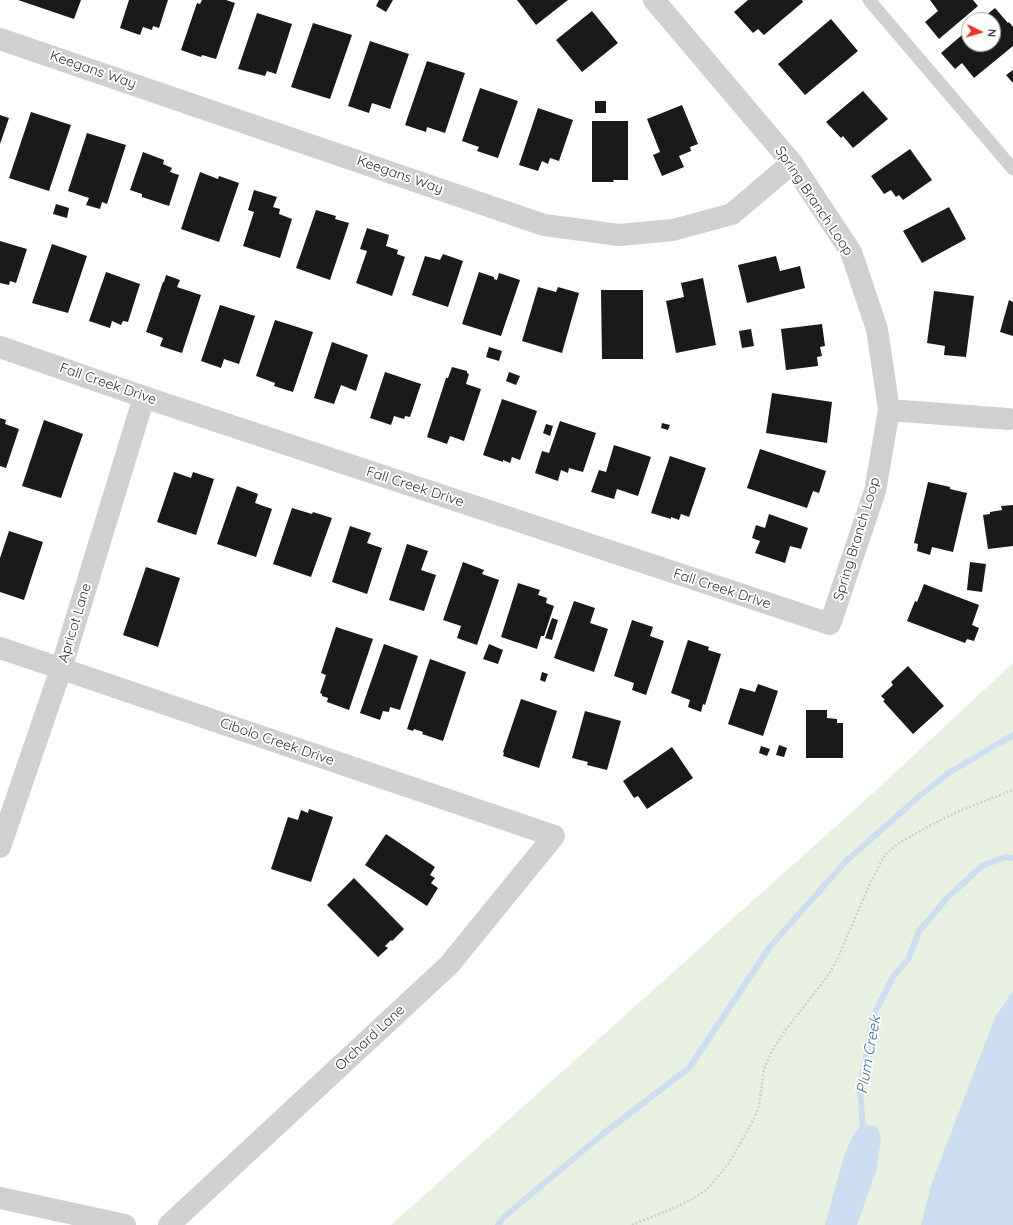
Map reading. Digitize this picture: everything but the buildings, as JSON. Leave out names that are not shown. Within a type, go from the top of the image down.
[{"type":"street","name":"Spring Branch Loop","points":[[654,0],[792,163],[852,252],[877,329],[889,410],[875,491],[830,624]]},
{"type":"street","name":"Keegans Way","points":[[0,39],[544,225],[619,235],[673,230],[732,214],[792,163]]},
{"type":"street","name":"Fall Creek Drive","points":[[0,347],[144,397],[830,624]]},
{"type":"street","name":"Apricot Lane","points":[[0,847],[61,669],[144,397]]},
{"type":"street","points":[[889,410],[1008,419]]},
{"type":"street","name":"Cibolo Creek Drive","points":[[0,648],[554,836]]},
{"type":"street","name":"Orchard Lane","points":[[169,1225],[450,965],[554,836]]},
{"type":"street","points":[[0,1198],[125,1225]]},
{"type":"lane","points":[[869,0],[1013,169]]},
{"type":"path","points":[[632,1225],[694,1198],[706,1190],[728,1163],[757,1112],[764,1069],[772,1051],[784,1032],[828,977],[838,958],[870,883],[885,855],[899,843],[929,826],[959,811],[1013,790]]},
{"type":"green space","points":[[1013,663],[1013,1225],[391,1225],[873,793]]},
{"type":"water","points":[[1013,991],[1013,1225],[921,1225],[931,1185],[995,1017]]},
{"type":"water","points":[[868,1125],[876,1126],[881,1136],[877,1168],[857,1225],[825,1225],[843,1159],[852,1137],[859,1127]]},
{"type":"waterway","points":[[498,1225],[504,1217],[604,1133],[689,1068],[769,948],[845,862],[922,794],[950,772],[1013,735]]},
{"type":"waterway","name":"Plum Creek","points":[[866,1127],[863,1130],[860,1089],[873,1016],[894,975],[908,960],[919,931],[947,898],[982,866],[1005,857],[1013,858]]}]
